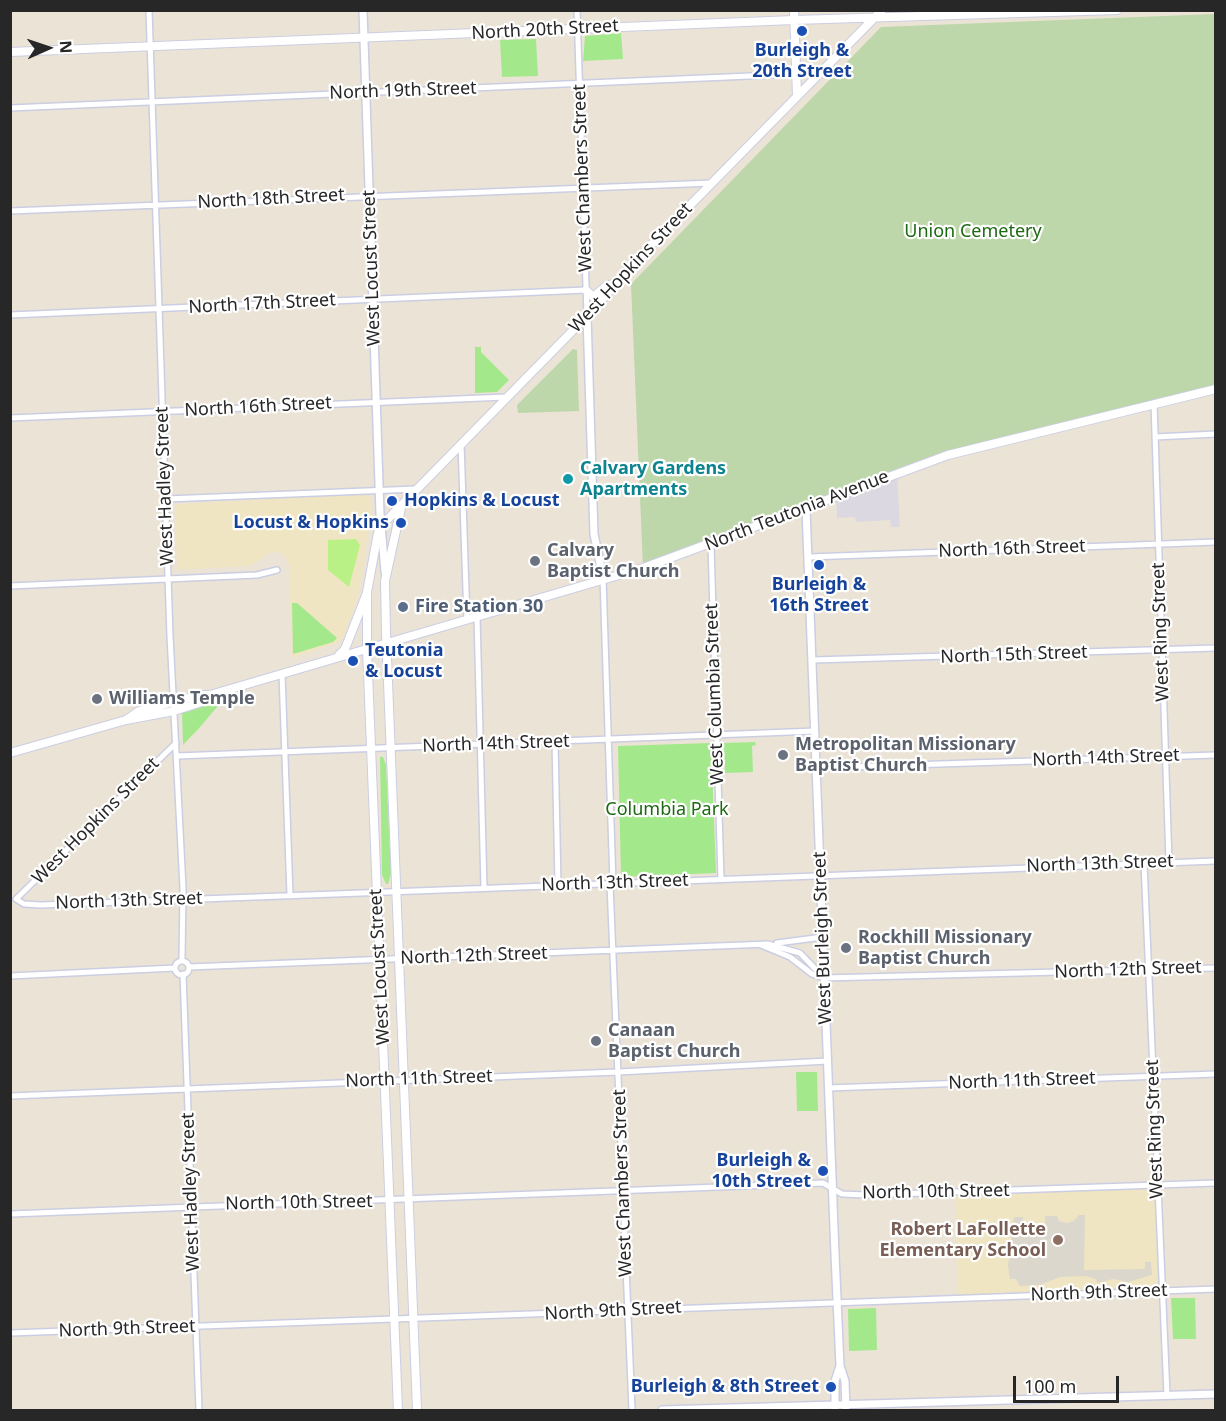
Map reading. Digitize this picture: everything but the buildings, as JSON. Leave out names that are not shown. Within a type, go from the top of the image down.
[{"type":"main road","points":[[794,10],[797,96]]},
{"type":"main road","name":"West Hopkins Street","points":[[381,526],[882,10]]},
{"type":"main road","name":"North 20th Street","points":[[10,52],[578,28],[1117,10]]},
{"type":"main road","points":[[586,290],[593,297],[606,286],[618,283]]},
{"type":"main road","name":"North Teutonia Avenue","points":[[10,753],[126,720],[139,711],[173,706],[200,695],[210,695],[468,620],[711,545],[948,455],[1215,389]]},
{"type":"main road","points":[[385,581],[401,507]]},
{"type":"main road","name":"West Locust Street","points":[[381,526],[367,592],[367,649],[398,1410]]},
{"type":"main road","name":"West Locust Street","points":[[385,581],[417,1410]]},
{"type":"main road","points":[[337,657],[345,650],[367,592]]},
{"type":"street","name":"West Hadley Street","points":[[149,10],[168,580],[182,900],[182,961]]},
{"type":"street","name":"West Locust Street","points":[[363,10],[379,491],[385,581]]},
{"type":"street","name":"West Chambers Street","points":[[577,10],[594,534],[603,578],[609,739],[612,951],[632,1410]]},
{"type":"street","name":"North 19th Street","points":[[10,108],[796,74]]},
{"type":"street","name":"North 18th Street","points":[[10,210],[712,183]]},
{"type":"street","name":"North 17th Street","points":[[10,315],[586,290]]},
{"type":"street","name":"North 16th Street","points":[[10,418],[507,397]]},
{"type":"street","name":"West Ring Street","points":[[1154,403],[1169,862]]},
{"type":"street","points":[[1155,437],[1215,434]]},
{"type":"street","points":[[461,443],[468,620]]},
{"type":"street","points":[[165,499],[417,489]]},
{"type":"street","name":"West Burleigh Street","points":[[806,509],[837,1302],[840,1366],[845,1381],[846,1407]]},
{"type":"street","name":"North 16th Street","points":[[809,557],[1215,542]]},
{"type":"street","name":"West Columbia Street","points":[[711,545],[721,879]]},
{"type":"street","points":[[10,585],[257,575],[277,570]]},
{"type":"street","points":[[477,617],[484,888]]},
{"type":"street","name":"North 15th Street","points":[[813,660],[1215,648]]},
{"type":"street","points":[[282,674],[290,895]]},
{"type":"street","name":"North 14th Street","points":[[177,756],[815,730]]},
{"type":"street","points":[[555,741],[558,885]]},
{"type":"street","name":"West Hopkins Street","points":[[16,899],[176,743]]},
{"type":"street","name":"North 14th Street","points":[[817,768],[1215,755]]},
{"type":"street","name":"North 13th Street","points":[[16,899],[26,905],[1215,861]]},
{"type":"street","name":"West Ring Street","points":[[1144,863],[1167,1395]]},
{"type":"street","points":[[768,944],[823,937]]},
{"type":"street","name":"North 12th Street","points":[[189,968],[768,944],[800,953],[824,978]]},
{"type":"street","name":"North 12th Street","points":[[759,945],[790,957],[812,974],[824,978],[1215,968]]},
{"type":"street","points":[[10,976],[175,968],[183,974],[189,968],[182,961],[175,968]]},
{"type":"street","name":"West Hadley Street","points":[[183,974],[199,1410]]},
{"type":"street","name":"North 11th Street","points":[[10,1096],[618,1072],[828,1061]]},
{"type":"street","name":"North 11th Street","points":[[828,1088],[1215,1074]]},
{"type":"street","name":"North 10th Street","points":[[10,1214],[192,1205],[388,1201],[823,1183],[842,1194],[866,1195],[1215,1183]]},
{"type":"street","name":"North 9th Street","points":[[10,1333],[1215,1289]]},
{"type":"street","name":"West Burleigh Street","points":[[835,1407],[835,1381],[840,1366]]},
{"type":"street","points":[[662,1410],[846,1407],[1215,1394]]},
{"type":"shaded area","points":[[897,473],[900,527],[891,527],[890,520],[856,522],[855,517],[837,518],[836,497]]},
{"type":"shaded area","points":[[370,494],[371,516],[358,597],[343,638],[337,643],[292,658],[289,565],[285,556],[278,552],[271,552],[250,566],[177,570],[175,504]]},
{"type":"shaded area","name":"Robert LaFollette Elementary School","points":[[1157,1185],[1162,1291],[957,1298],[956,1192]]},
{"type":"shaded area","points":[[1079,1215],[1085,1215],[1084,1270],[1145,1269],[1145,1262],[1151,1262],[1152,1275],[1128,1282],[1113,1279],[1097,1283],[1096,1279],[1085,1276],[1060,1277],[1040,1285],[1020,1286],[1016,1279],[1010,1279],[1008,1266],[1014,1217],[1023,1217],[1024,1232],[1045,1231],[1045,1216],[1057,1216],[1059,1221],[1067,1223],[1074,1221]]},
{"type":"green space","name":"Union Cemetery","points":[[1215,14],[1215,389],[992,443],[643,568],[631,284],[881,27]]},
{"type":"green space","points":[[621,33],[623,59],[583,61],[585,36]]},
{"type":"green space","points":[[536,39],[538,76],[502,77],[500,40]]},
{"type":"green space","points":[[475,347],[481,347],[481,352],[509,380],[497,392],[475,393]]},
{"type":"green space","points":[[573,349],[577,350],[579,411],[518,413],[517,405]]},
{"type":"green space","points":[[356,539],[360,545],[349,587],[328,570],[328,540]]},
{"type":"green space","points":[[292,603],[297,603],[337,638],[333,642],[293,654]]},
{"type":"green space","points":[[222,701],[201,726],[183,745],[182,712]]},
{"type":"green space","points":[[755,742],[756,745],[752,746],[753,772],[725,773],[724,743]]},
{"type":"green space","name":"Columbia Park","points":[[711,743],[716,873],[621,877],[618,746]]},
{"type":"green space","points":[[380,757],[383,757],[386,765],[391,874],[388,884],[382,875]]},
{"type":"green space","points":[[796,1072],[817,1072],[818,1111],[797,1111]]},
{"type":"green space","points":[[1171,1298],[1195,1298],[1196,1339],[1173,1339]]},
{"type":"green space","points":[[876,1308],[877,1350],[849,1351],[848,1309]]},
{"type":"place","name":"Burleigh & 20th Street","points":[[802,31]]},
{"type":"place","name":"Calvary Gardens Apartments","points":[[568,479]]},
{"type":"place","name":"Hopkins & Locust","points":[[392,501]]},
{"type":"place","name":"Locust & Hopkins","points":[[401,523]]},
{"type":"place","name":"Calvary Baptist Church","points":[[535,561]]},
{"type":"place","name":"Burleigh & 16th Street","points":[[819,565]]},
{"type":"place","name":"Fire Station 30","points":[[403,607]]},
{"type":"place","name":"Teutonia & Locust","points":[[353,661]]},
{"type":"place","name":"Williams Temple","points":[[97,699]]},
{"type":"place","name":"Metropolitan Missionary Baptist Church","points":[[783,755]]},
{"type":"place","name":"Rockhill Missionary Baptist Church","points":[[846,948]]},
{"type":"place","name":"Canaan Baptist Church","points":[[596,1041]]},
{"type":"place","name":"Burleigh & 10th Street","points":[[823,1171]]},
{"type":"place","name":"Robert LaFollette Elementary School","points":[[1058,1240]]},
{"type":"place","name":"Burleigh & 8th Street","points":[[831,1387]]}]
